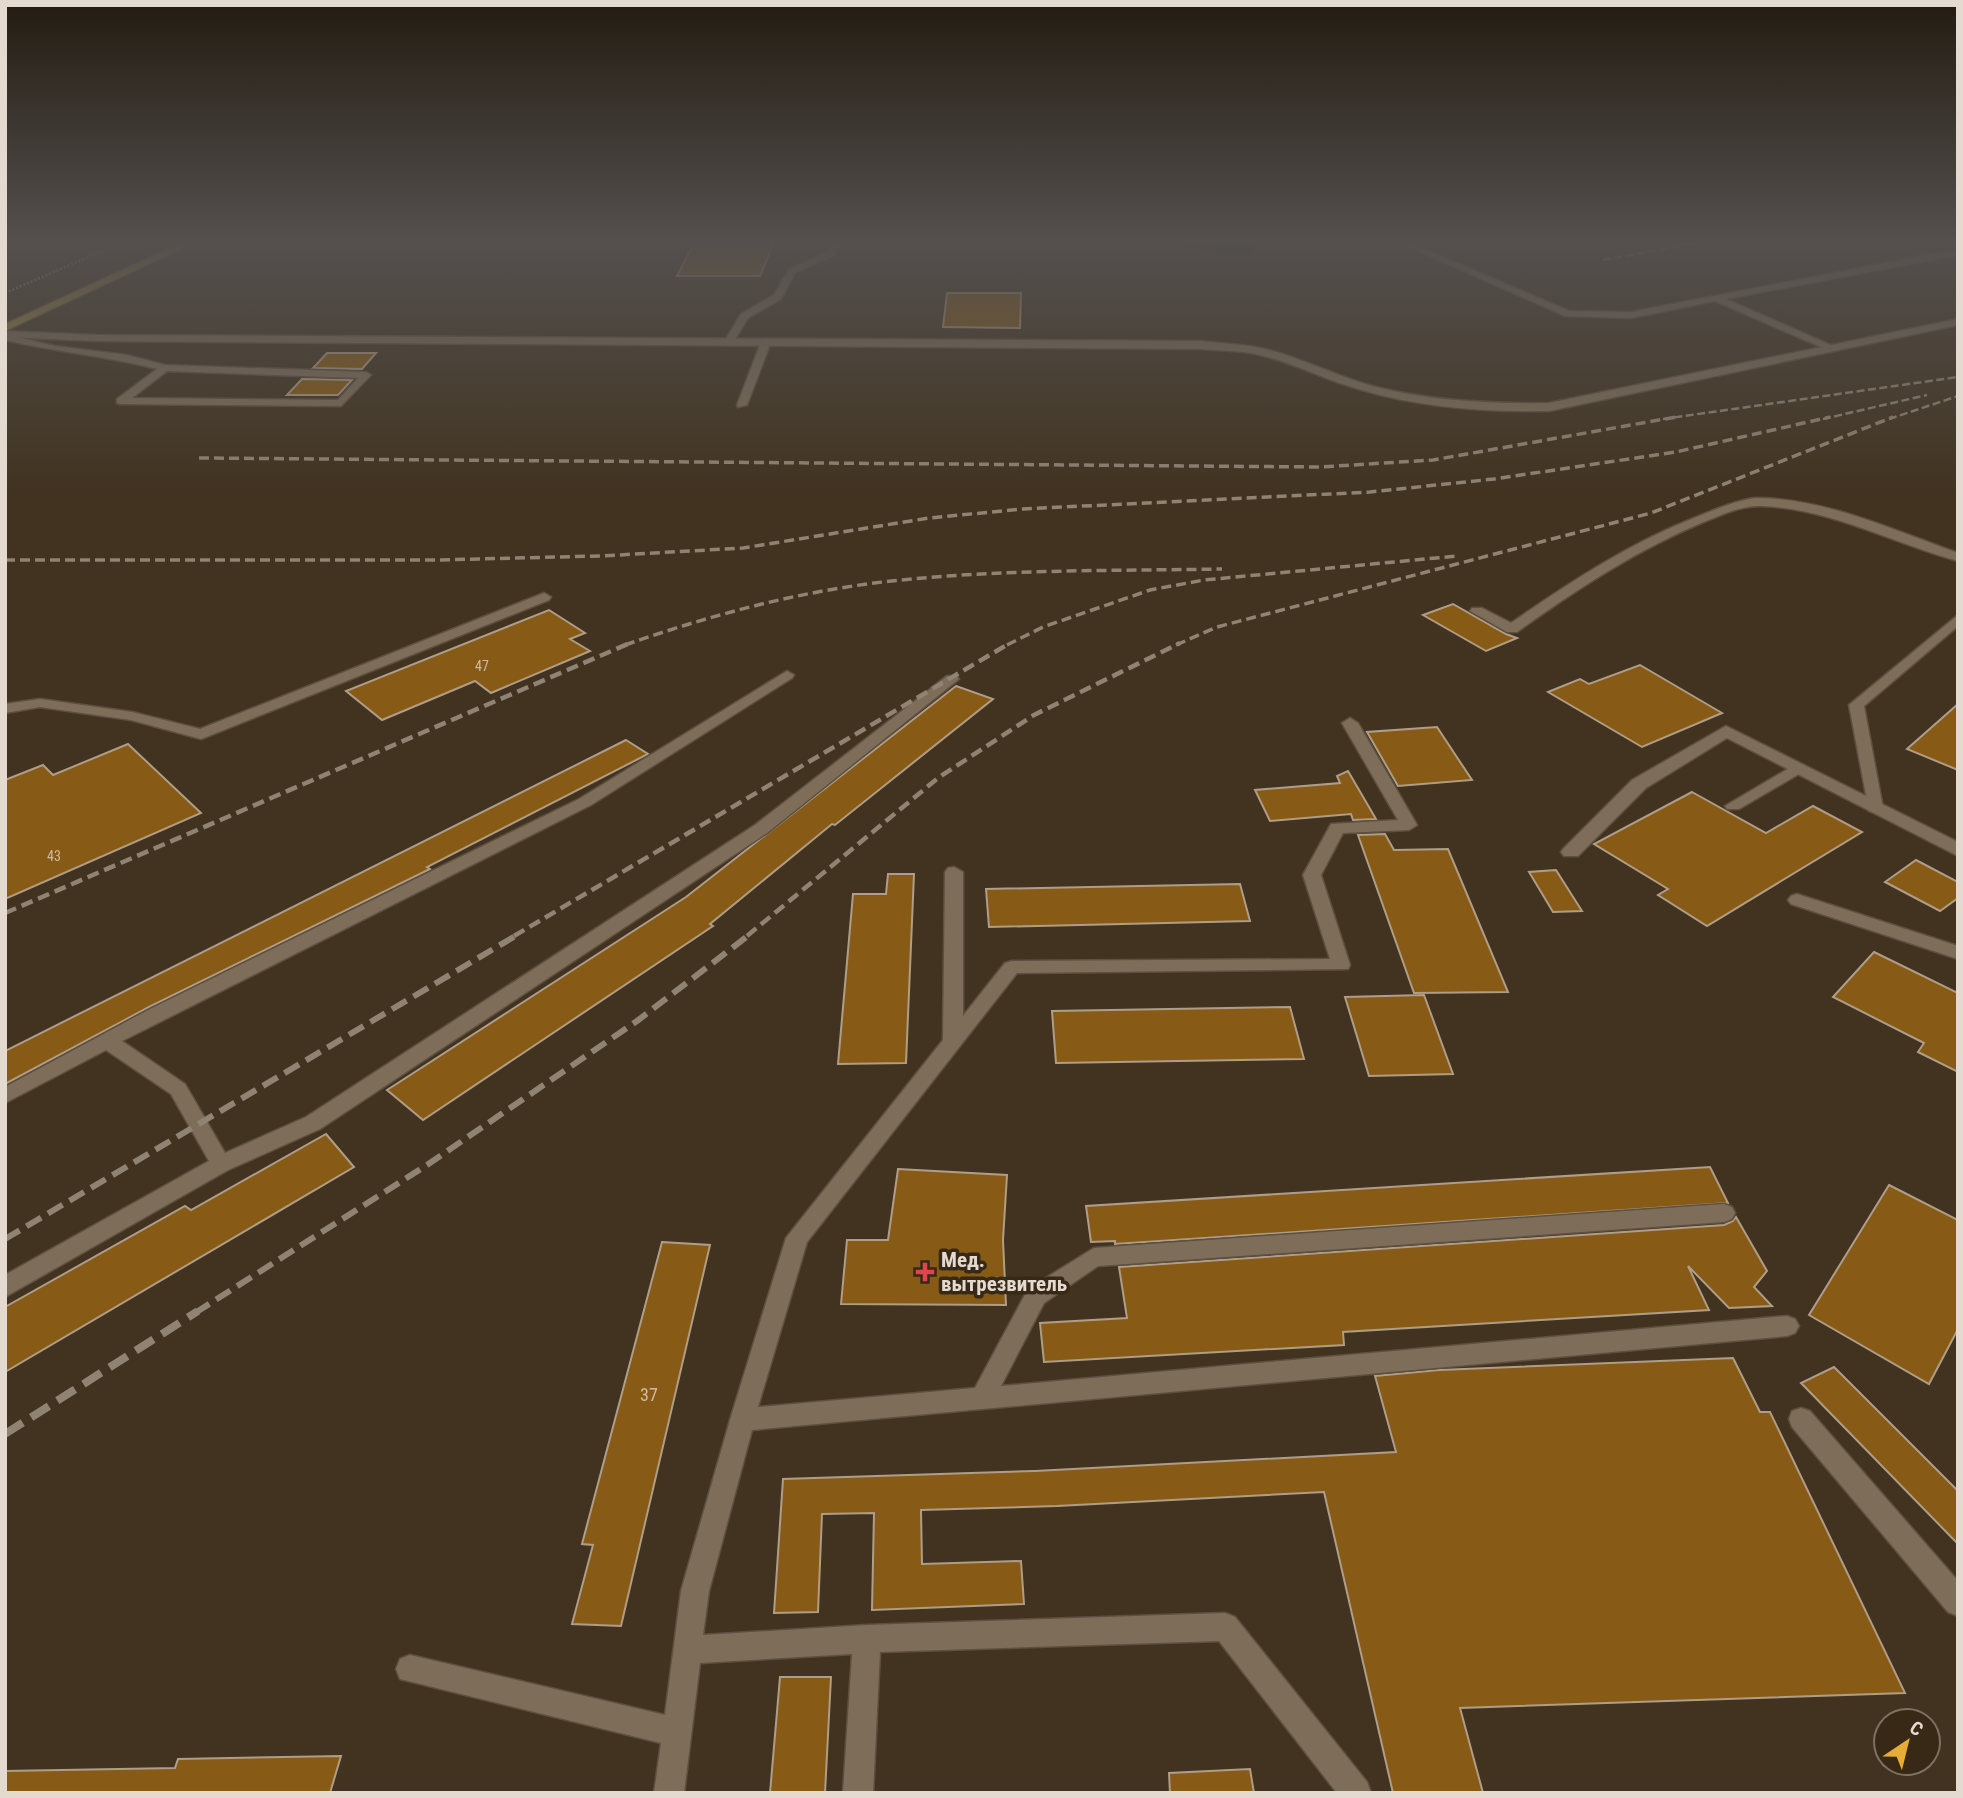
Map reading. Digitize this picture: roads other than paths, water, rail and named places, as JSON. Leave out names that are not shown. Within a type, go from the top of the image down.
[{"type":"street","points":[[5,335],[96,338],[1201,345],[1250,349],[1365,387],[1431,402],[1492,409],[1549,407],[1934,327]]},
{"type":"street","points":[[1571,852],[1639,784],[1726,731],[1958,850]]},
{"type":"lane","points":[[729,342],[738,327]]},
{"type":"lane","points":[[1782,327],[1830,348]]},
{"type":"lane","points":[[5,335],[55,349],[127,358],[165,368],[366,374],[341,403],[121,401],[165,368]]},
{"type":"lane","points":[[742,405],[766,342]]},
{"type":"lane","points":[[1477,611],[1512,629],[1623,555],[1680,527],[1738,505],[1759,502],[1793,505],[1849,520],[1958,557]]},
{"type":"lane","points":[[5,709],[40,703],[132,716],[201,734],[544,597]]},
{"type":"lane","points":[[1875,808],[1856,705],[1958,619]]},
{"type":"lane","points":[[5,1096],[107,1041],[585,802],[787,675]]},
{"type":"lane","points":[[5,1287],[221,1164],[313,1123],[761,829],[953,679]]},
{"type":"lane","points":[[669,1793],[695,1591],[742,1420],[797,1238],[1012,967],[1341,965],[1312,875],[1337,828],[1409,825],[1350,723]]},
{"type":"lane","points":[[1733,806],[1798,768]]},
{"type":"lane","points":[[953,1042],[954,872]]},
{"type":"lane","points":[[1797,900],[1958,953]]},
{"type":"lane","points":[[107,1041],[178,1089],[221,1164]]},
{"type":"lane","points":[[982,1398],[1036,1296],[1094,1257],[1724,1213]]},
{"type":"lane","points":[[742,1420],[1787,1326]]},
{"type":"lane","points":[[1801,1419],[1958,1602]]},
{"type":"lane","points":[[686,1650],[867,1639],[1225,1628],[1356,1793]]},
{"type":"lane","points":[[858,1793],[867,1639]]},
{"type":"lane","points":[[410,1669],[676,1732]]},
{"type":"railway","points":[[1672,418],[1958,377]]},
{"type":"railway","points":[[1823,419],[1927,395]]},
{"type":"railway","points":[[1889,419],[1958,396]]},
{"type":"railway","points":[[1672,418],[1676,417]]},
{"type":"railway","points":[[5,560],[437,560],[600,556],[743,548],[929,518],[1023,509],[1370,492],[1494,479],[1676,452],[1830,417]]},
{"type":"railway","points":[[1176,645],[1217,627],[1651,513],[1893,417]]},
{"type":"railway","points":[[199,458],[1320,467],[1433,460],[1672,418]]},
{"type":"railway","points":[[1663,419],[1672,418]]},
{"type":"railway","points":[[1007,645],[1043,627],[1150,590],[1204,580],[1457,556]]},
{"type":"railway","points":[[627,644],[752,606],[850,586],[1010,573],[1222,569]]},
{"type":"railway","points":[[514,936],[1010,643]]},
{"type":"railway","points":[[747,936],[938,778],[1034,715],[1180,643]]},
{"type":"railway","points":[[5,913],[627,644]]},
{"type":"railway","points":[[5,1239],[517,935]]},
{"type":"railway","points":[[195,1313],[427,1165],[637,1021],[749,935]]},
{"type":"railway","points":[[5,1434],[198,1311]]},
{"type":"place","name":"Мед. вытрезвитель","points":[[925,1272]]}]
